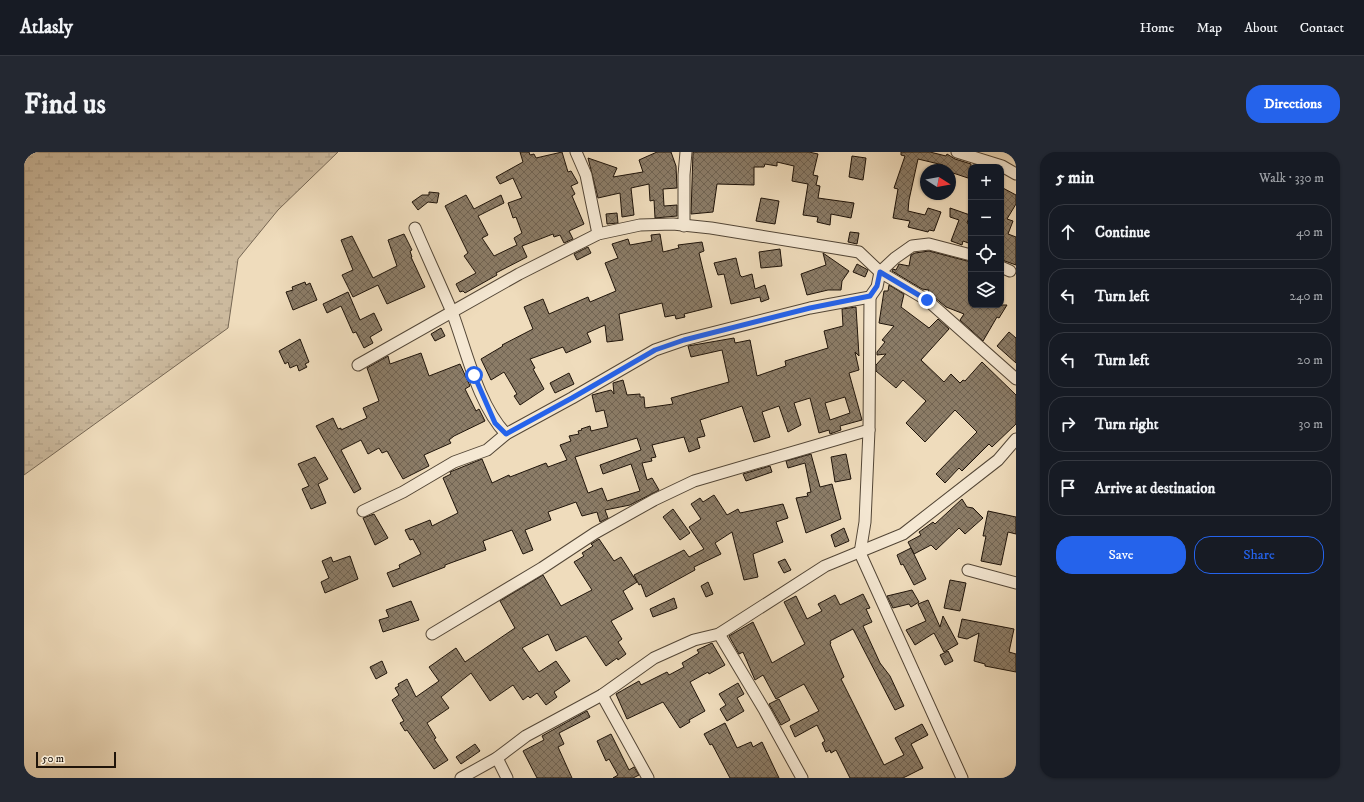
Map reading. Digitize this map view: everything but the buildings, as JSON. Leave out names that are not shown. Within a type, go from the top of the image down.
[{"type":"street","points":[[576,152],[586,175],[598,234]]},
{"type":"street","points":[[684,226],[684,175],[686,152]]},
{"type":"street","points":[[957,152],[1002,166],[1016,174]]},
{"type":"street","points":[[358,365],[519,274],[598,234],[640,225],[684,226],[859,252],[880,272],[927,300],[1016,379]]},
{"type":"street","points":[[415,228],[452,312],[477,382],[495,423],[506,434]]},
{"type":"street","points":[[962,778],[860,553],[866,522],[869,430],[870,296],[877,286],[880,272],[895,258],[912,246],[929,244],[968,254]]},
{"type":"street","points":[[363,510],[403,492],[454,462],[487,450],[506,434],[655,350],[684,340],[810,308],[870,296]]},
{"type":"street","points":[[432,634],[542,568],[595,533],[654,500],[694,481],[869,430]]},
{"type":"street","points":[[461,778],[497,758],[526,736],[602,695],[654,658],[694,640],[719,634],[825,566],[860,553],[903,534],[998,460],[1016,440]]},
{"type":"street","points":[[968,570],[1016,583]]},
{"type":"street","points":[[719,634],[765,711],[802,778]]},
{"type":"street","points":[[602,695],[648,778]]},
{"type":"street","points":[[497,758],[507,778]]},
{"type":"green space","points":[[24,152],[338,152],[278,210],[238,259],[228,328],[24,475]]},
{"type":"route","points":[[474,375],[495,423],[506,434],[655,350],[684,340],[810,308],[870,296],[877,286],[880,272],[927,300]]}]
